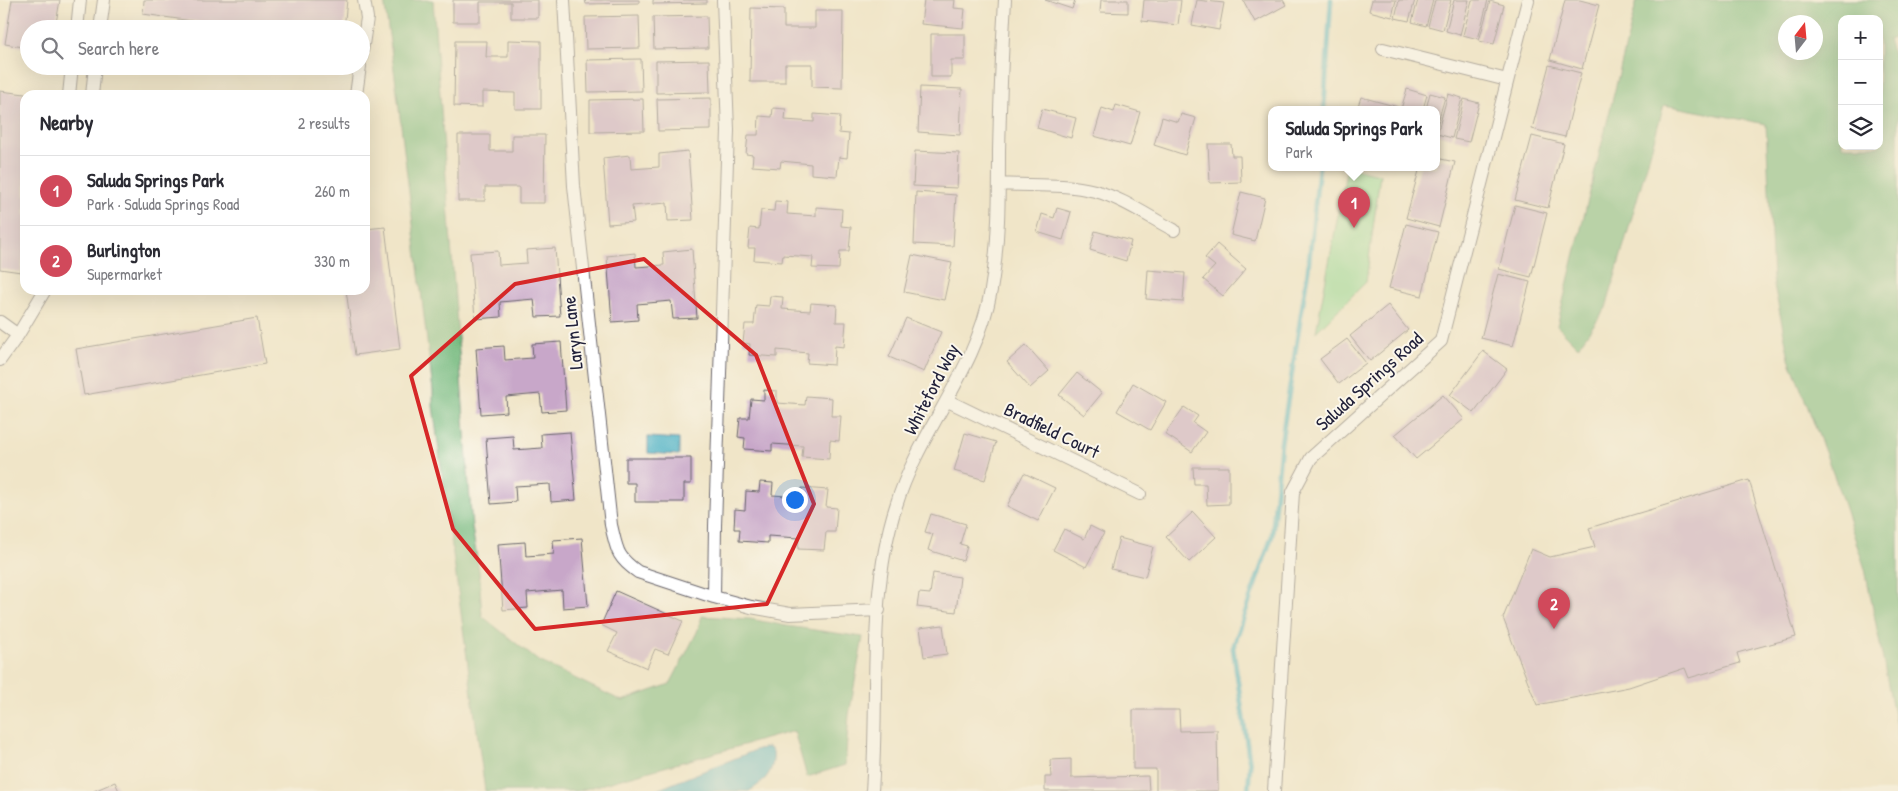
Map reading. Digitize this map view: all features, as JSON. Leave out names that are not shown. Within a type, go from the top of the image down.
[{"type":"street","points":[[78,20],[80,0]]},
{"type":"street","points":[[101,20],[104,0]]},
{"type":"street","points":[[364,0],[367,20]]},
{"type":"street","name":"Laryn Lane","points":[[564,0],[574,186],[611,525],[622,561],[638,572],[751,607],[790,614],[879,610]]},
{"type":"street","points":[[714,597],[728,130],[723,0]]},
{"type":"street","name":"Whiteford Way","points":[[872,791],[879,610],[882,566],[888,534],[896,506],[912,466],[970,358],[985,318],[996,257],[1004,0]]},
{"type":"street","name":"Saluda Springs Road","points":[[1274,791],[1293,492],[1311,458],[1442,341],[1528,0]]},
{"type":"street","points":[[1383,49],[1507,80]]},
{"type":"street","points":[[70,90],[71,75]]},
{"type":"street","points":[[93,90],[95,75]]},
{"type":"street","points":[[357,90],[359,75]]},
{"type":"street","points":[[999,184],[1077,187],[1096,191],[1111,196],[1174,230]]},
{"type":"street","points":[[0,360],[18,335],[42,295]]},
{"type":"street","points":[[0,322],[18,335]]},
{"type":"street","name":"Bradfield Court","points":[[948,400],[1140,494]]},
{"type":"highlighted area","points":[[644,259],[756,355],[814,504],[767,604],[535,629],[453,529],[411,376],[515,284]]},
{"type":"green space","points":[[384,0],[433,0],[472,527],[479,571],[482,616],[537,660],[622,701],[670,684],[697,632],[702,616],[750,619],[863,637],[849,715],[845,765],[807,777],[794,731],[578,791],[485,791],[433,406],[433,391],[396,84]]},
{"type":"green space","points":[[1637,0],[1898,0],[1898,36],[1888,40],[1898,67],[1898,735],[1865,569],[1836,481],[1789,358],[1773,280],[1766,124],[1664,105],[1606,308],[1578,347],[1557,326]]},
{"type":"green space","points":[[1346,171],[1366,171],[1380,174],[1366,282],[1316,332]]},
{"type":"water","points":[[648,437],[679,439],[679,455],[648,453]]},
{"type":"water","points":[[768,747],[773,751],[771,770],[760,784],[749,791],[654,791],[758,749]]},
{"type":"building","points":[[12,0],[60,0],[57,20],[20,20],[20,46],[5,44]]},
{"type":"building","points":[[144,0],[347,0],[345,20],[185,20],[143,14]]},
{"type":"building","points":[[453,0],[538,0],[538,18],[511,18],[511,2],[480,2],[480,22],[453,22]]},
{"type":"building","points":[[585,0],[639,0],[639,3],[586,4]]},
{"type":"building","points":[[653,0],[707,0],[707,3],[653,4]]},
{"type":"building","points":[[924,0],[955,0],[954,8],[965,9],[963,28],[921,24]]},
{"type":"building","points":[[1045,0],[1075,0],[1072,9]]},
{"type":"building","points":[[1101,0],[1128,0],[1128,13],[1100,12]]},
{"type":"building","points":[[1144,0],[1181,0],[1178,25],[1142,21]]},
{"type":"building","points":[[1197,0],[1224,3],[1219,30],[1192,25]]},
{"type":"building","points":[[1243,0],[1283,0],[1286,5],[1255,22]]},
{"type":"building","points":[[1372,0],[1396,0],[1392,17],[1369,11]]},
{"type":"building","points":[[1399,0],[1415,0],[1409,21],[1395,18]]},
{"type":"building","points":[[1418,0],[1433,0],[1426,26],[1412,22]]},
{"type":"building","points":[[1435,0],[1451,0],[1443,30],[1428,26]]},
{"type":"building","points":[[1454,0],[1469,0],[1460,35],[1446,31]]},
{"type":"building","points":[[1472,0],[1488,0],[1478,39],[1463,35]]},
{"type":"building","points":[[1565,0],[1580,0],[1599,5],[1582,69],[1550,60]]},
{"type":"building","points":[[1490,1],[1504,5],[1494,44],[1479,41]]},
{"type":"building","points":[[751,8],[784,9],[784,28],[815,28],[815,11],[843,11],[842,88],[812,87],[812,64],[785,64],[785,82],[750,82]]},
{"type":"building","points":[[639,16],[640,48],[586,49],[585,17]]},
{"type":"building","points":[[707,16],[708,48],[654,49],[653,17]]},
{"type":"building","points":[[931,34],[965,34],[965,60],[951,60],[951,77],[931,77]]},
{"type":"building","points":[[508,40],[541,41],[541,109],[515,109],[515,93],[482,92],[482,107],[454,106],[455,41],[487,41],[486,57],[508,57]]},
{"type":"building","points":[[641,59],[642,91],[588,92],[587,60]]},
{"type":"building","points":[[709,60],[710,92],[656,93],[656,61]]},
{"type":"building","points":[[1549,65],[1581,73],[1565,137],[1532,129]]},
{"type":"building","points":[[920,87],[962,89],[960,135],[918,132]]},
{"type":"building","points":[[1407,89],[1427,95],[1424,106],[1402,106]]},
{"type":"building","points":[[0,91],[20,93],[20,272],[0,269]]},
{"type":"building","points":[[1430,93],[1445,97],[1440,114],[1440,106],[1427,106]]},
{"type":"building","points":[[1448,94],[1462,98],[1452,138],[1440,135],[1440,123]]},
{"type":"building","points":[[1361,97],[1394,106],[1358,106]]},
{"type":"building","points":[[711,98],[711,130],[658,131],[657,99]]},
{"type":"building","points":[[643,99],[644,131],[590,132],[590,100]]},
{"type":"building","points":[[1464,99],[1479,103],[1469,142],[1454,139]]},
{"type":"building","points":[[1116,105],[1140,112],[1130,146],[1094,136],[1102,108],[1114,112]]},
{"type":"building","points":[[773,108],[786,109],[785,120],[814,122],[814,114],[840,116],[839,133],[849,134],[847,158],[839,157],[837,176],[811,174],[811,164],[781,161],[780,168],[752,166],[753,155],[746,154],[748,135],[758,135],[759,116],[772,117]]},
{"type":"building","points":[[1042,109],[1076,118],[1071,138],[1037,128]]},
{"type":"building","points":[[1181,114],[1196,118],[1185,155],[1154,145],[1162,117],[1178,122]]},
{"type":"building","points":[[458,135],[490,135],[490,151],[512,151],[512,135],[545,135],[544,203],[519,203],[519,187],[485,187],[485,201],[458,201]]},
{"type":"building","points":[[1532,136],[1564,144],[1548,208],[1515,200]]},
{"type":"building","points":[[1208,144],[1231,144],[1232,156],[1240,156],[1241,182],[1210,183]]},
{"type":"building","points":[[688,151],[693,220],[668,221],[667,203],[632,206],[634,222],[608,224],[603,158],[630,155],[631,169],[659,167],[659,154]]},
{"type":"building","points":[[915,151],[959,153],[957,188],[913,186]]},
{"type":"building","points":[[1440,159],[1455,162],[1439,227],[1406,218],[1419,171],[1440,171]]},
{"type":"building","points":[[916,192],[956,195],[953,246],[914,244]]},
{"type":"building","points":[[1241,192],[1265,198],[1255,241],[1231,235]]},
{"type":"building","points":[[775,201],[788,202],[787,214],[816,216],[816,207],[842,209],[841,226],[851,227],[849,251],[840,251],[839,269],[812,268],[813,257],[783,255],[782,262],[754,260],[755,248],[748,248],[750,228],[759,229],[761,210],[774,211]]},
{"type":"building","points":[[1515,205],[1547,213],[1531,277],[1499,269]]},
{"type":"building","points":[[1057,208],[1071,212],[1063,240],[1037,232],[1042,214],[1054,218]]},
{"type":"building","points":[[1406,224],[1438,232],[1422,296],[1389,288]]},
{"type":"building","points":[[385,227],[400,349],[355,355],[347,295],[370,295],[370,228]]},
{"type":"building","points":[[1095,231],[1131,241],[1126,261],[1090,250]]},
{"type":"building","points":[[1217,244],[1246,269],[1223,296],[1203,279],[1215,266],[1205,258]]},
{"type":"building","points":[[555,248],[560,316],[536,317],[534,299],[500,302],[501,317],[475,319],[470,253],[498,251],[499,265],[527,263],[526,250]]},
{"type":"building","points":[[692,249],[697,318],[673,319],[671,301],[637,304],[638,320],[612,322],[607,256],[635,253],[636,267],[664,265],[663,252]]},
{"type":"building","points":[[912,255],[952,263],[944,300],[904,292]]},
{"type":"building","points":[[1148,270],[1185,273],[1183,302],[1146,299]]},
{"type":"building","points":[[1498,274],[1530,282],[1513,346],[1481,338]]},
{"type":"building","points":[[770,296],[783,297],[782,309],[810,311],[811,303],[837,305],[836,322],[846,322],[844,347],[835,346],[834,365],[807,363],[808,353],[777,350],[777,357],[749,355],[750,344],[743,343],[745,324],[754,324],[756,305],[769,306]]},
{"type":"building","points":[[1388,305],[1408,330],[1370,361],[1350,336]]},
{"type":"building","points":[[257,318],[265,364],[84,395],[76,349]]},
{"type":"building","points":[[906,318],[941,332],[924,372],[889,357]]},
{"type":"building","points":[[1347,339],[1366,363],[1339,384],[1320,359]]},
{"type":"building","points":[[561,342],[566,410],[542,412],[540,394],[506,397],[507,412],[481,414],[476,348],[504,346],[505,360],[533,358],[532,344]]},
{"type":"building","points":[[1026,345],[1049,371],[1030,388],[1007,362]]},
{"type":"building","points":[[1483,351],[1507,369],[1474,413],[1450,395]]},
{"type":"building","points":[[1077,373],[1102,393],[1084,415],[1059,395]]},
{"type":"building","points":[[1133,383],[1166,402],[1150,430],[1117,411]]},
{"type":"building","points":[[764,390],[777,391],[777,403],[805,405],[806,396],[832,398],[831,416],[841,416],[839,441],[830,440],[829,459],[802,457],[803,446],[772,444],[772,451],[744,449],[745,438],[738,437],[740,418],[749,418],[751,399],[764,400]]},
{"type":"building","points":[[1443,395],[1464,419],[1416,459],[1395,435]]},
{"type":"building","points":[[1184,407],[1198,416],[1193,423],[1206,432],[1192,452],[1165,434]]},
{"type":"building","points":[[570,432],[576,500],[551,502],[550,484],[515,486],[516,502],[491,504],[486,438],[513,436],[514,450],[542,448],[541,434]]},
{"type":"building","points":[[965,433],[996,442],[985,480],[954,471]]},
{"type":"building","points":[[626,458],[691,458],[691,484],[684,484],[684,502],[635,502],[635,483],[626,483]]},
{"type":"building","points":[[1193,467],[1229,467],[1229,504],[1207,505],[1206,484],[1194,484]]},
{"type":"building","points":[[1024,473],[1055,488],[1038,521],[1007,506]]},
{"type":"building","points":[[1749,480],[1796,637],[1737,653],[1740,663],[1689,678],[1685,668],[1629,687],[1537,705],[1503,618],[1531,549],[1550,557],[1595,547],[1589,528]]},
{"type":"building","points":[[760,482],[773,483],[772,495],[801,497],[802,488],[828,490],[826,507],[837,508],[835,532],[826,532],[824,550],[798,549],[799,538],[768,536],[768,543],[739,541],[740,529],[734,529],[735,509],[745,510],[746,491],[759,492]]},
{"type":"building","points":[[1193,512],[1216,537],[1189,562],[1166,537]]},
{"type":"building","points":[[931,514],[966,524],[960,544],[967,546],[963,561],[928,550],[933,534],[925,532]]},
{"type":"building","points":[[1090,526],[1104,533],[1086,567],[1053,550],[1064,529],[1084,539]]},
{"type":"building","points":[[582,538],[588,606],[563,608],[562,590],[527,593],[528,608],[503,610],[498,544],[525,542],[526,556],[554,554],[553,540]]},
{"type":"building","points":[[1119,538],[1153,547],[1145,577],[1111,569]]},
{"type":"building","points":[[933,573],[960,577],[956,612],[917,607],[919,593],[930,594]]},
{"type":"building","points":[[616,591],[683,621],[668,654],[655,649],[647,668],[608,651],[617,633],[601,625]]},
{"type":"building","points":[[943,625],[947,654],[924,657],[920,628]]},
{"type":"building","points":[[1133,710],[1179,710],[1180,731],[1217,730],[1218,791],[1156,791],[1156,769],[1133,769]]},
{"type":"building","points":[[1071,759],[1071,778],[1148,776],[1149,791],[1045,791],[1045,777],[1051,777],[1050,760]]},
{"type":"building","points":[[115,782],[119,791],[94,791]]},
{"type":"waterway","points":[[1324,106],[1331,0]]},
{"type":"waterway","points":[[1248,791],[1250,765],[1233,648],[1272,536],[1281,443],[1308,270],[1319,171]]},
{"type":"place","name":"Saluda Springs Park","points":[[1354,228]]},
{"type":"place","name":"Burlington","points":[[1554,629]]}]
